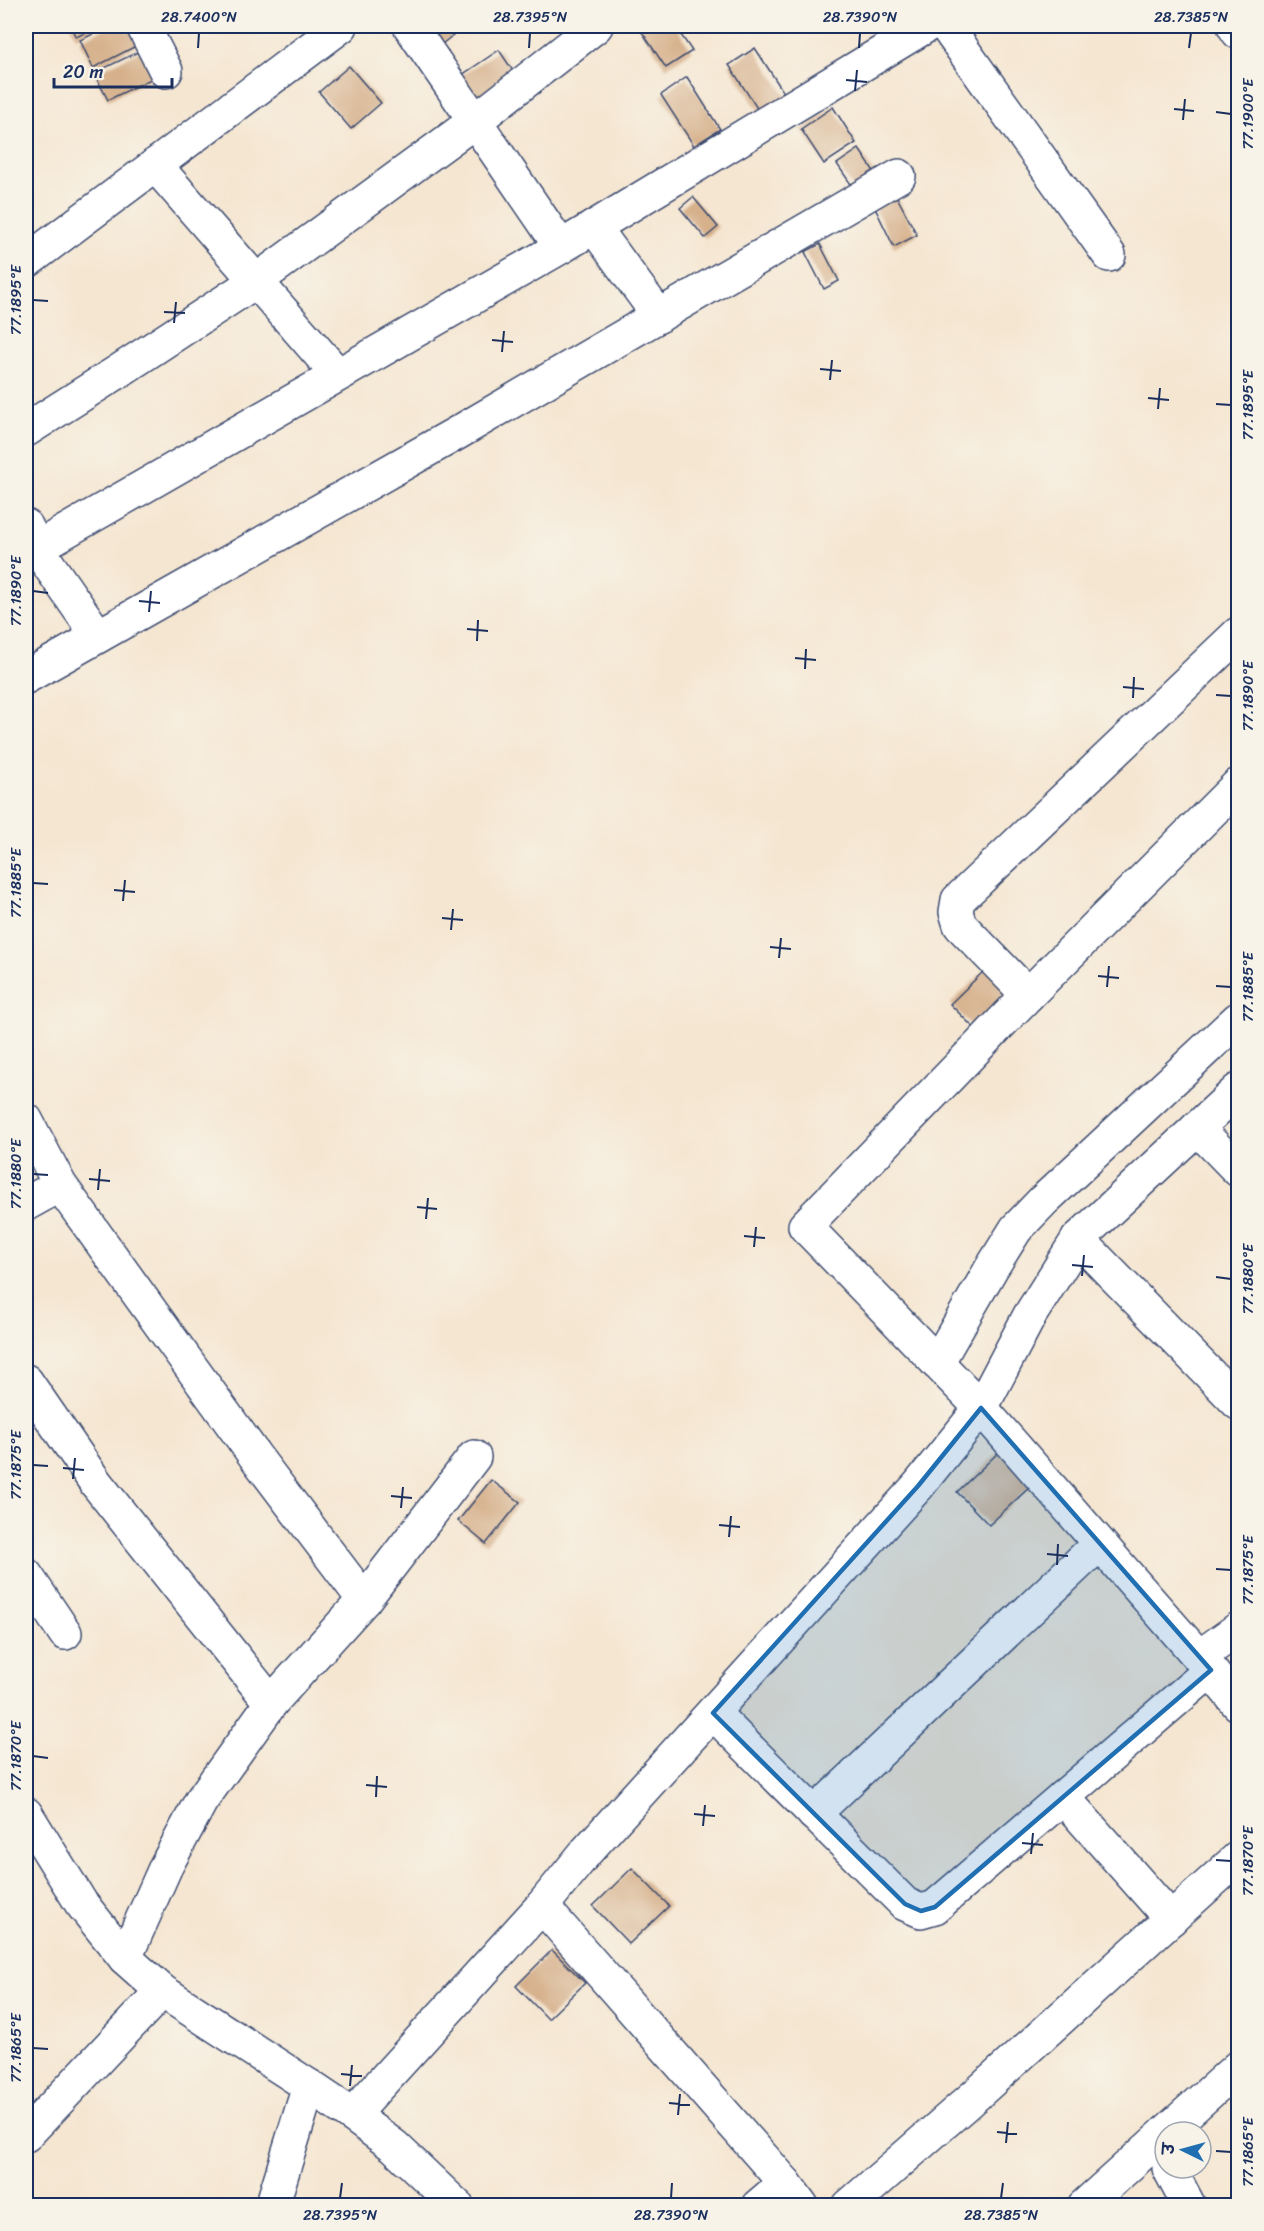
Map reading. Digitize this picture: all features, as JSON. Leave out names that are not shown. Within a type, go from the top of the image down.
[{"type":"street","points":[[143,26],[166,71]]},
{"type":"street","points":[[26,262],[341,26]]},
{"type":"street","points":[[410,26],[561,247]]},
{"type":"street","points":[[26,430],[256,281],[475,121],[596,26]]},
{"type":"street","points":[[98,636],[29,543],[338,374],[561,247],[926,26]]},
{"type":"street","points":[[946,26],[1109,255]]},
{"type":"street","points":[[1234,26],[1239,32]]},
{"type":"street","points":[[155,165],[338,374]]},
{"type":"street","points":[[26,677],[459,432],[899,176]]},
{"type":"street","points":[[594,227],[659,316]]},
{"type":"street","points":[[1028,995],[960,925],[956,912],[958,900],[1239,634]]},
{"type":"street","points":[[1239,785],[1028,995],[805,1226],[981,1408],[1239,1704]]},
{"type":"street","points":[[937,1363],[1016,1229],[1051,1193],[1239,1018]]},
{"type":"street","points":[[272,2205],[331,2100],[542,1906],[586,1852],[918,1486],[981,1408],[1030,1315],[1078,1239],[1239,1090]]},
{"type":"street","points":[[26,1120],[60,1185],[255,1456],[364,1600]]},
{"type":"street","points":[[1197,1128],[1239,1170]]},
{"type":"street","points":[[26,1204],[60,1185]]},
{"type":"street","points":[[1078,1239],[1239,1403]]},
{"type":"street","points":[[26,1381],[96,1483],[271,1703]]},
{"type":"street","points":[[125,1958],[166,1866],[201,1801],[271,1703],[364,1600],[474,1457]]},
{"type":"street","points":[[814,1814],[1100,1544]]},
{"type":"street","points":[[26,1575],[65,1633]]},
{"type":"street","points":[[713,1713],[905,1904],[921,1911],[935,1907],[1064,1797],[1239,1629]]},
{"type":"street","points":[[1064,1797],[1171,1919]]},
{"type":"street","points":[[26,1814],[81,1903],[125,1958],[162,1991],[331,2100],[394,2146],[457,2205]]},
{"type":"street","points":[[849,2205],[978,2093],[1239,1858]]},
{"type":"street","points":[[542,1906],[793,2194],[758,2205]]},
{"type":"street","points":[[26,2135],[162,1991]]},
{"type":"street","points":[[1189,2120],[1239,2067]]},
{"type":"street","points":[[1084,2205],[1153,2155]]},
{"type":"street","points":[[1178,2180],[1189,2205]]},
{"type":"highlighted area","points":[[981,1408],[1211,1670],[935,1907],[921,1911],[905,1904],[713,1713],[918,1486]]},
{"type":"building","points":[[70,26],[100,26],[76,37]]},
{"type":"building","points":[[110,26],[134,26],[142,43],[93,68],[80,40]]},
{"type":"building","points":[[427,26],[464,26],[442,44]]},
{"type":"building","points":[[638,26],[675,26],[692,51],[666,68]]},
{"type":"building","points":[[755,48],[788,99],[762,116],[729,65]]},
{"type":"building","points":[[144,49],[157,76],[108,100],[94,73]]},
{"type":"building","points":[[499,50],[521,83],[478,111],[456,79]]},
{"type":"building","points":[[349,66],[381,103],[351,129],[319,92]]},
{"type":"building","points":[[687,77],[720,129],[694,146],[661,95]]},
{"type":"building","points":[[833,107],[856,143],[824,164],[801,129]]},
{"type":"building","points":[[859,149],[881,182],[859,196],[837,164]]},
{"type":"building","points":[[693,197],[718,227],[705,238],[680,208]]},
{"type":"building","points":[[897,197],[917,235],[894,247],[875,208]]},
{"type":"building","points":[[820,244],[839,281],[824,289],[805,252]]},
{"type":"building","points":[[987,968],[1014,995],[978,1032],[950,1004]]},
{"type":"building","points":[[1001,1450],[1033,1484],[989,1525],[957,1492]]},
{"type":"building","points":[[491,1480],[520,1502],[486,1544],[458,1521]]},
{"type":"building","points":[[632,1868],[669,1906],[629,1944],[593,1906]]},
{"type":"building","points":[[552,1950],[585,1983],[548,2019],[516,1986]]}]
